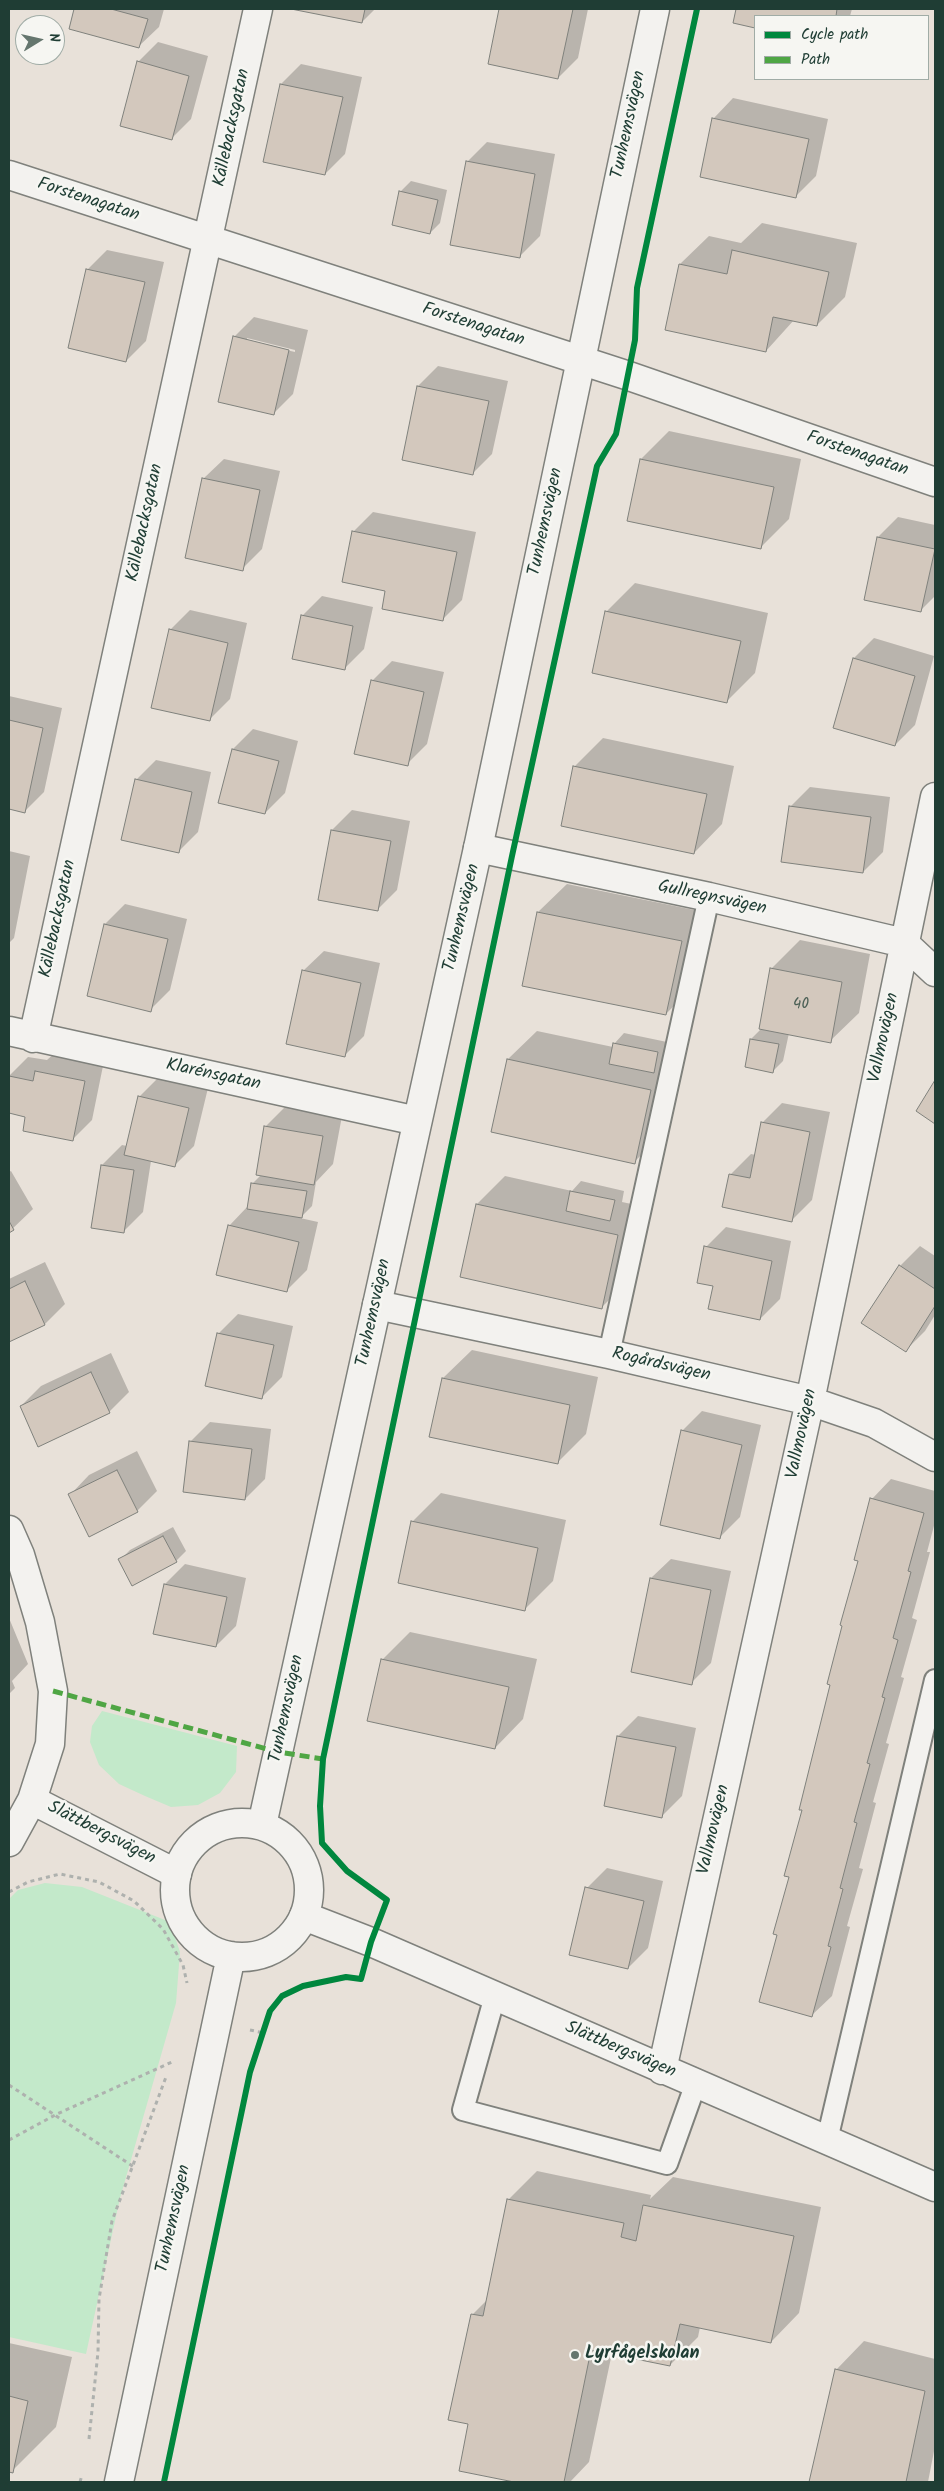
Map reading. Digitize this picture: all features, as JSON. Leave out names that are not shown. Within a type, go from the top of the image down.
[{"type":"street","name":"Källebacksgatan","points":[[21,1035],[208,241],[258,9]]},
{"type":"street","name":"Tunhemsvägen","points":[[262,1825],[478,848],[655,9]]},
{"type":"street","name":"Forstenagatan","points":[[9,174],[208,241],[581,360],[935,482]]},
{"type":"street","name":"Vallmovägen","points":[[662,2070],[810,1401],[935,797]]},
{"type":"street","name":"Gullregnsvägen","points":[[478,848],[904,943]]},
{"type":"street","points":[[904,943],[935,972]]},
{"type":"street","name":"Klarénsgatan","points":[[21,1035],[417,1121]]},
{"type":"street","name":"Rogårdsvägen","points":[[377,1305],[609,1354],[810,1401],[874,1423],[935,1457]]},
{"type":"street","name":"Slättbergsvägen","points":[[9,1530],[20,1555],[40,1622],[53,1691],[50,1744],[32,1800],[177,1874]]},
{"type":"street","points":[[9,1842],[32,1800]]},
{"type":"street","points":[[240,1823],[262,1825],[282,1836],[298,1852],[307,1872],[310,1894],[304,1916],[292,1935],[274,1949],[253,1956],[231,1956],[210,1949],[193,1935],[185,1923],[176,1896],[177,1874],[186,1854],[200,1837],[219,1827],[240,1823]]},
{"type":"street","name":"Slättbergsvägen","points":[[304,1916],[495,1996],[935,2187]]},
{"type":"street","name":"Tunhemsvägen","points":[[119,2482],[231,1956]]},
{"type":"lane","points":[[609,1354],[709,898]]},
{"type":"lane","points":[[827,2140],[935,1680]]},
{"type":"lane","points":[[495,1996],[463,2110],[667,2164],[696,2083]]},
{"type":"path","points":[[9,1892],[28,1882],[60,1874],[99,1882],[134,1901],[163,1929],[183,1965],[188,1987]]},
{"type":"path","points":[[89,2441],[98,2352],[99,2299],[112,2221],[134,2167],[175,2053]]},
{"type":"path","points":[[9,2140],[57,2114],[172,2062]]},
{"type":"path","points":[[9,2084],[57,2114],[134,2167]]},
{"type":"path","points":[[80,2482],[84,2466]]},
{"type":"green space","points":[[102,1711],[237,1746],[236,1772],[220,1793],[198,1805],[171,1807],[145,1796],[119,1784],[99,1765],[90,1742],[92,1726]]},
{"type":"green space","points":[[45,1883],[82,1887],[170,1922],[180,1952],[176,2003],[120,2198],[86,2354],[9,2337],[9,1899],[18,1890]]},
{"type":"building","points":[[74,9],[111,9],[148,19],[139,48],[69,29]]},
{"type":"building","points":[[291,9],[365,9],[362,23]]},
{"type":"building","points":[[499,9],[573,9],[558,79],[488,64]]},
{"type":"building","points":[[736,9],[837,9],[836,15],[754,15],[754,28],[733,23]]},
{"type":"building","points":[[137,61],[189,76],[172,140],[120,126]]},
{"type":"building","points":[[280,84],[343,97],[325,175],[263,162]]},
{"type":"building","points":[[712,118],[809,139],[796,198],[700,177]]},
{"type":"building","points":[[466,161],[535,174],[520,258],[450,245]]},
{"type":"building","points":[[399,191],[438,200],[430,234],[392,225]]},
{"type":"building","points":[[732,250],[829,272],[817,326],[773,317],[766,352],[665,330],[679,264],[727,274]]},
{"type":"building","points":[[86,269],[145,282],[126,362],[68,348]]},
{"type":"building","points":[[233,336],[289,350],[274,415],[218,402]]},
{"type":"building","points":[[417,386],[489,401],[473,475],[402,460]]},
{"type":"building","points":[[640,459],[774,487],[761,549],[627,521]]},
{"type":"building","points":[[202,478],[260,490],[243,571],[185,558]]},
{"type":"building","points":[[352,531],[457,552],[443,621],[382,609],[385,591],[342,582]]},
{"type":"building","points":[[877,537],[935,549],[921,612],[864,600]]},
{"type":"building","points":[[605,611],[741,641],[727,703],[592,673]]},
{"type":"building","points":[[301,615],[353,626],[345,670],[292,659]]},
{"type":"building","points":[[169,629],[228,643],[210,721],[151,708]]},
{"type":"building","points":[[853,658],[915,676],[895,746],[833,728]]},
{"type":"building","points":[[371,680],[424,692],[408,766],[354,754]]},
{"type":"building","points":[[9,720],[43,728],[25,813],[9,809]]},
{"type":"building","points":[[232,749],[279,761],[265,814],[218,803]]},
{"type":"building","points":[[573,766],[707,794],[694,854],[561,826]]},
{"type":"building","points":[[135,779],[192,792],[179,853],[121,840]]},
{"type":"building","points":[[789,806],[871,817],[863,873],[781,862]]},
{"type":"building","points":[[331,830],[391,841],[378,911],[318,900]]},
{"type":"building","points":[[537,912],[682,941],[666,1015],[522,986]]},
{"type":"building","points":[[104,924],[168,939],[151,1012],[87,996]]},
{"type":"building","points":[[770,968],[842,982],[831,1043],[759,1029]]},
{"type":"building","points":[[302,970],[361,983],[345,1057],[286,1044]]},
{"type":"building","points":[[750,1039],[779,1044],[773,1073],[745,1067]]},
{"type":"building","points":[[613,1043],[658,1052],[654,1073],[609,1064]]},
{"type":"building","points":[[507,1059],[651,1090],[635,1164],[491,1132]]},
{"type":"building","points":[[35,1071],[85,1081],[73,1141],[23,1131],[25,1117],[9,1113],[9,1076],[33,1081]]},
{"type":"building","points":[[935,1080],[935,1124],[916,1111]]},
{"type":"building","points":[[138,1096],[189,1108],[175,1167],[124,1155]]},
{"type":"building","points":[[761,1122],[810,1132],[792,1222],[722,1207],[729,1174],[750,1178]]},
{"type":"building","points":[[264,1126],[323,1136],[314,1185],[256,1175]]},
{"type":"building","points":[[101,1165],[134,1170],[124,1233],[91,1228]]},
{"type":"building","points":[[251,1183],[307,1191],[302,1218],[247,1209]]},
{"type":"building","points":[[570,1191],[615,1200],[610,1221],[566,1211]]},
{"type":"building","points":[[476,1204],[618,1235],[602,1309],[460,1277]]},
{"type":"building","points":[[9,1221],[14,1230],[9,1233]]},
{"type":"building","points":[[228,1225],[299,1242],[287,1292],[216,1275]]},
{"type":"building","points":[[704,1246],[772,1261],[760,1320],[708,1309],[713,1286],[697,1283]]},
{"type":"building","points":[[899,1265],[935,1289],[935,1306],[906,1352],[861,1323]]},
{"type":"building","points":[[25,1281],[45,1325],[9,1342],[9,1289]]},
{"type":"building","points":[[217,1333],[274,1345],[262,1399],[205,1386]]},
{"type":"building","points":[[91,1372],[110,1413],[38,1447],[20,1406]]},
{"type":"building","points":[[442,1378],[570,1405],[558,1464],[429,1437]]},
{"type":"building","points":[[681,1430],[742,1445],[720,1539],[660,1525]]},
{"type":"building","points":[[189,1441],[252,1449],[245,1500],[183,1492]]},
{"type":"building","points":[[117,1470],[138,1512],[89,1537],[68,1494]]},
{"type":"building","points":[[870,1498],[924,1513],[908,1571],[911,1572],[893,1638],[898,1640],[882,1697],[885,1698],[867,1763],[870,1764],[854,1822],[857,1823],[840,1888],[843,1889],[828,1946],[831,1947],[812,2017],[759,2002],[777,1935],[773,1934],[789,1877],[784,1876],[802,1810],[799,1810],[830,1685],[827,1684],[842,1626],[840,1625],[858,1561],[854,1560]]},
{"type":"building","points":[[411,1521],[538,1548],[525,1611],[398,1583]]},
{"type":"building","points":[[163,1536],[177,1562],[132,1586],[118,1559]]},
{"type":"building","points":[[650,1578],[711,1590],[692,1685],[631,1672]]},
{"type":"building","points":[[164,1584],[227,1597],[216,1647],[153,1634]]},
{"type":"building","points":[[381,1659],[509,1687],[495,1749],[367,1721]]},
{"type":"building","points":[[617,1736],[676,1747],[662,1818],[604,1806]]},
{"type":"building","points":[[585,1887],[644,1901],[628,1969],[569,1955]]},
{"type":"building","points":[[507,2199],[624,2223],[621,2237],[636,2241],[643,2205],[794,2236],[771,2343],[680,2324],[670,2366],[591,2350],[564,2482],[514,2482],[459,2471],[468,2424],[448,2420],[471,2314],[483,2316]]},
{"type":"building","points":[[835,2369],[925,2391],[906,2482],[809,2482]]},
{"type":"building","points":[[9,2396],[28,2401],[13,2473],[9,2472]]},
{"type":"marked path","points":[[53,1691],[278,1752],[323,1759]]},
{"type":"cycle path","points":[[164,2482],[250,2072],[270,2011],[282,1996],[303,1986],[346,1977],[361,1979],[371,1942],[387,1900],[347,1871],[322,1843],[320,1806],[323,1759],[512,856],[597,466],[616,434],[635,340],[637,288],[697,9]]},
{"type":"place","name":"Lyrfågelskolan","points":[[575,2355]]}]
